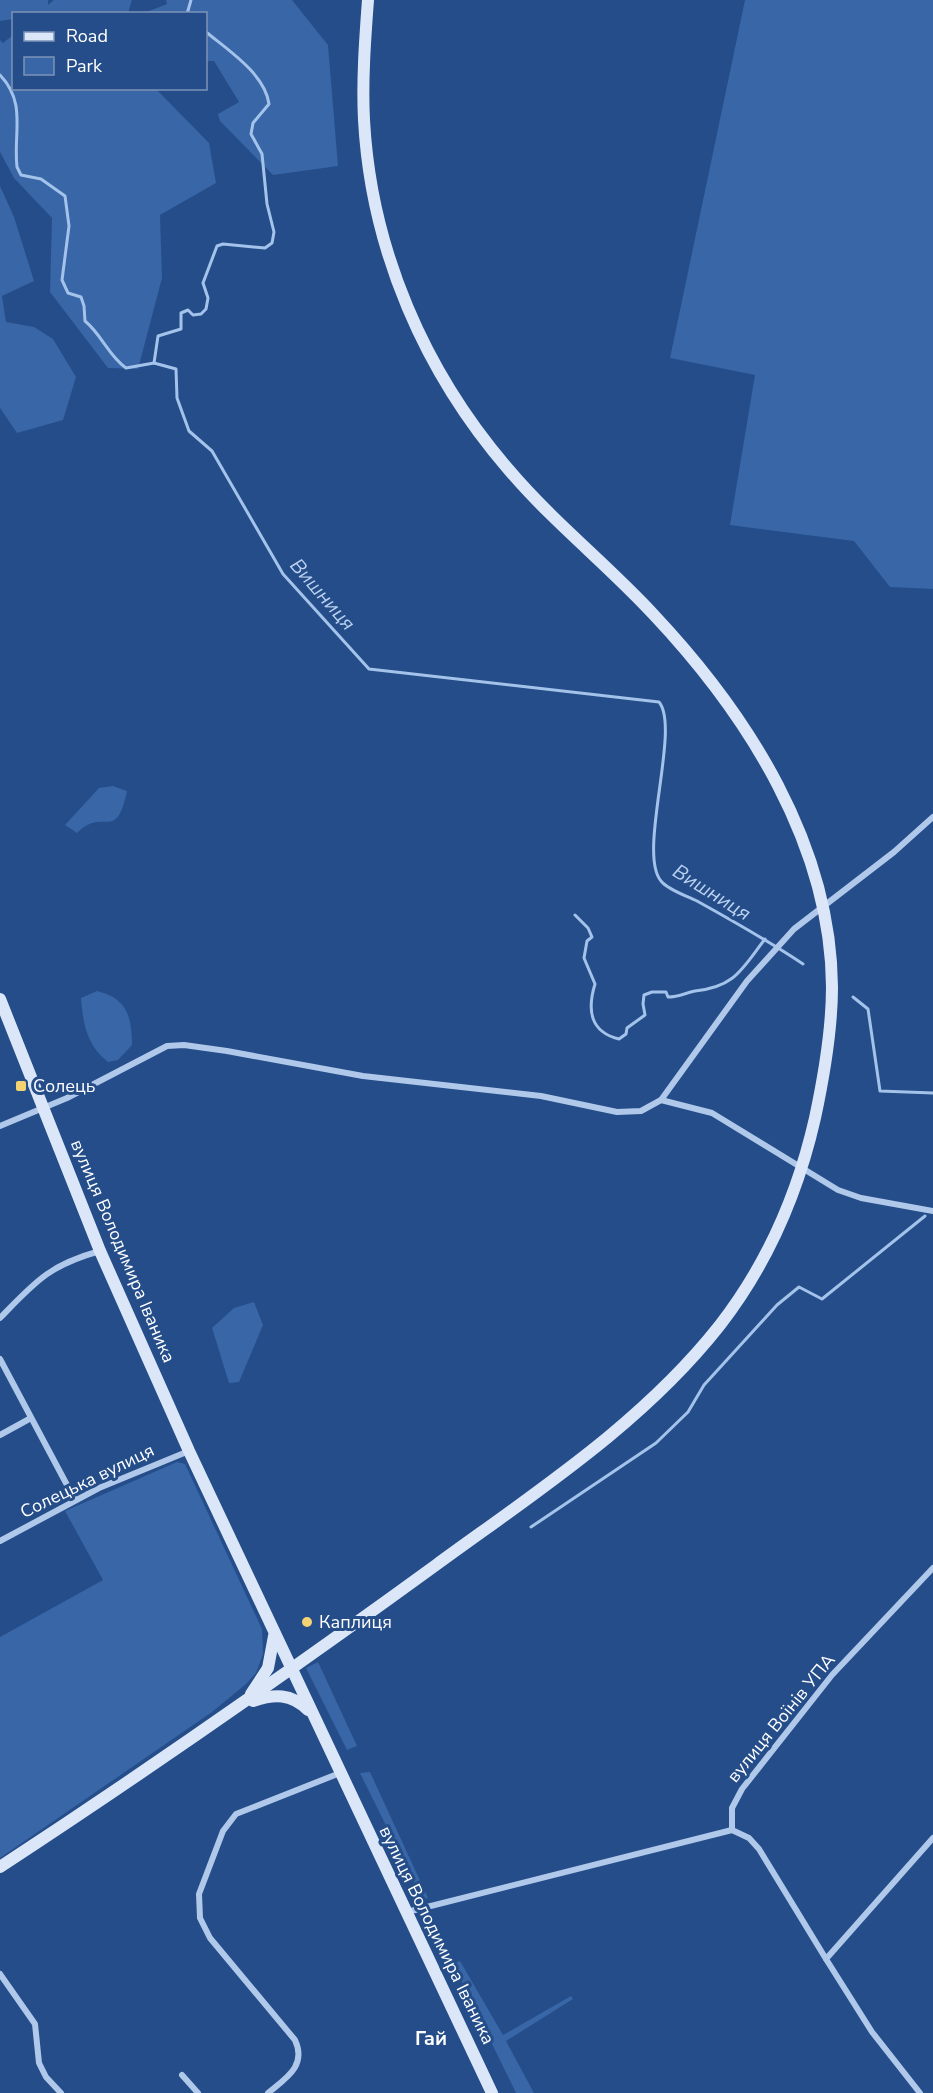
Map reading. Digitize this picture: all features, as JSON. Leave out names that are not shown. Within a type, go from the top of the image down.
[{"type":"main road","points":[[0,1867],[291,1671],[563,1473],[604,1441],[673,1378],[723,1322],[748,1286],[778,1231],[802,1169],[820,1092],[830,1014],[830,953],[822,906],[791,814],[773,774],[702,670],[653,613],[512,474],[470,423],[420,337],[393,271],[382,233],[365,129],[363,94],[368,0]]},
{"type":"main road","name":"вулиця Володимира Іваника","points":[[0,999],[100,1251],[189,1451],[348,1793],[492,2093]]},
{"type":"main road","points":[[240,1706],[258,1687],[268,1668],[273,1652],[274,1634]]},
{"type":"main road","points":[[240,1706],[262,1698],[288,1696],[312,1713]]},
{"type":"street","points":[[0,1126],[68,1098],[158,1050],[184,1045],[271,1058],[363,1076],[541,1096],[617,1112],[641,1111],[662,1100],[747,981],[794,929],[894,852],[933,817]]},
{"type":"street","points":[[662,1100],[712,1113],[838,1190],[861,1198],[933,1211]]},
{"type":"street","points":[[0,1318],[45,1273],[80,1257],[100,1251]]},
{"type":"street","points":[[0,1359],[75,1500]]},
{"type":"street","points":[[0,1435],[31,1418]]},
{"type":"street","name":"Солецька вулиця","points":[[0,1541],[75,1500],[189,1451]]},
{"type":"street","name":"вулиця Воїнів УПА","points":[[732,1830],[732,1808],[742,1789],[832,1675],[933,1568]]},
{"type":"street","points":[[268,2093],[295,2071],[299,2062],[299,2048],[296,2040],[210,1938],[199,1912],[202,1886],[229,1822],[244,1811],[340,1773]]},
{"type":"street","points":[[405,1912],[732,1830],[749,1838],[759,1849],[872,2032],[920,2093]]},
{"type":"street","points":[[826,1959],[933,1838]]},
{"type":"street","points":[[0,1974],[29,2014],[37,2034],[39,2062],[46,2077],[61,2093]]},
{"type":"street","points":[[182,2075],[198,2093]]},
{"type":"green space","points":[[0,0],[48,0],[48,5],[54,0],[132,0],[128,12],[12,12],[12,19],[0,21]]},
{"type":"green space","points":[[166,0],[292,0],[328,45],[338,166],[273,175],[220,121],[218,114],[239,102],[214,61],[207,61],[207,12],[147,12],[167,4]]},
{"type":"green space","points":[[745,0],[933,0],[933,589],[890,587],[854,541],[730,525],[755,375],[670,358]]},
{"type":"green space","points":[[12,36],[12,90],[157,90],[209,143],[216,183],[160,215],[162,278],[138,369],[108,368],[50,292],[52,218],[14,178],[0,152],[0,40],[3,43]]},
{"type":"green space","points":[[0,186],[14,217],[34,281],[2,296],[6,322],[34,327],[53,339],[76,377],[63,420],[17,433],[0,408]]},
{"type":"green space","points":[[113,786],[127,791],[118,816],[108,822],[95,822],[77,833],[65,825],[99,788]]},
{"type":"green space","points":[[97,991],[115,998],[129,1017],[132,1045],[118,1060],[108,1062],[95,1049],[87,1034],[81,998]]},
{"type":"green space","points":[[254,1302],[263,1325],[239,1382],[229,1383],[212,1328],[234,1308]]},
{"type":"green space","points":[[177,1462],[185,1464],[262,1629],[263,1654],[256,1673],[212,1712],[0,1858],[0,1637],[103,1580],[65,1511]]},
{"type":"green space","points":[[318,1662],[357,1746],[347,1750],[306,1668]]},
{"type":"green space","points":[[370,1772],[428,1898],[423,1900],[360,1773]]},
{"type":"green space","points":[[460,1961],[503,2035],[571,1996],[573,1999],[506,2041],[534,2093],[516,2093],[453,1964]]},
{"type":"waterway","name":"Вишниця","points":[[188,12],[191,0]]},
{"type":"waterway","name":"Вишниця","points":[[154,363],[158,336],[181,329],[181,313],[188,310],[193,315],[201,314],[206,309],[208,298],[203,283],[217,246],[223,244],[265,248],[272,243],[274,232],[267,204],[262,154],[251,134],[253,123],[269,104],[266,93],[261,83],[244,63],[207,33]]},
{"type":"waterway","name":"Вишниця","points":[[0,75],[8,86],[16,107],[16,154],[17,167],[21,175],[41,179],[65,196],[69,226],[62,280],[68,293],[81,297],[85,321],[114,357],[126,368],[154,363],[176,369],[177,398],[189,431],[212,451],[283,574],[369,669],[659,702],[664,716],[665,737],[654,845],[655,866],[661,881],[673,890],[751,931],[803,964]]},
{"type":"waterway","points":[[575,915],[588,928],[592,937],[587,941],[584,958],[595,984],[591,1003],[593,1019],[602,1031],[619,1039],[626,1034],[627,1028],[645,1015],[644,995],[652,992],[666,992],[668,997],[679,996],[709,989],[729,981],[743,968],[765,939]]},
{"type":"waterway","name":"Вишниця","points":[[853,997],[868,1009],[880,1091],[933,1093]]},
{"type":"waterway","points":[[531,1527],[656,1443],[688,1412],[704,1385],[777,1305],[799,1287],[822,1299],[925,1216]]},
{"type":"place","name":"Солець","points":[[21,1086]]},
{"type":"place","name":"Каплиця","points":[[307,1622]]},
{"type":"district","name":"Гай","points":[[431,2038]]}]
